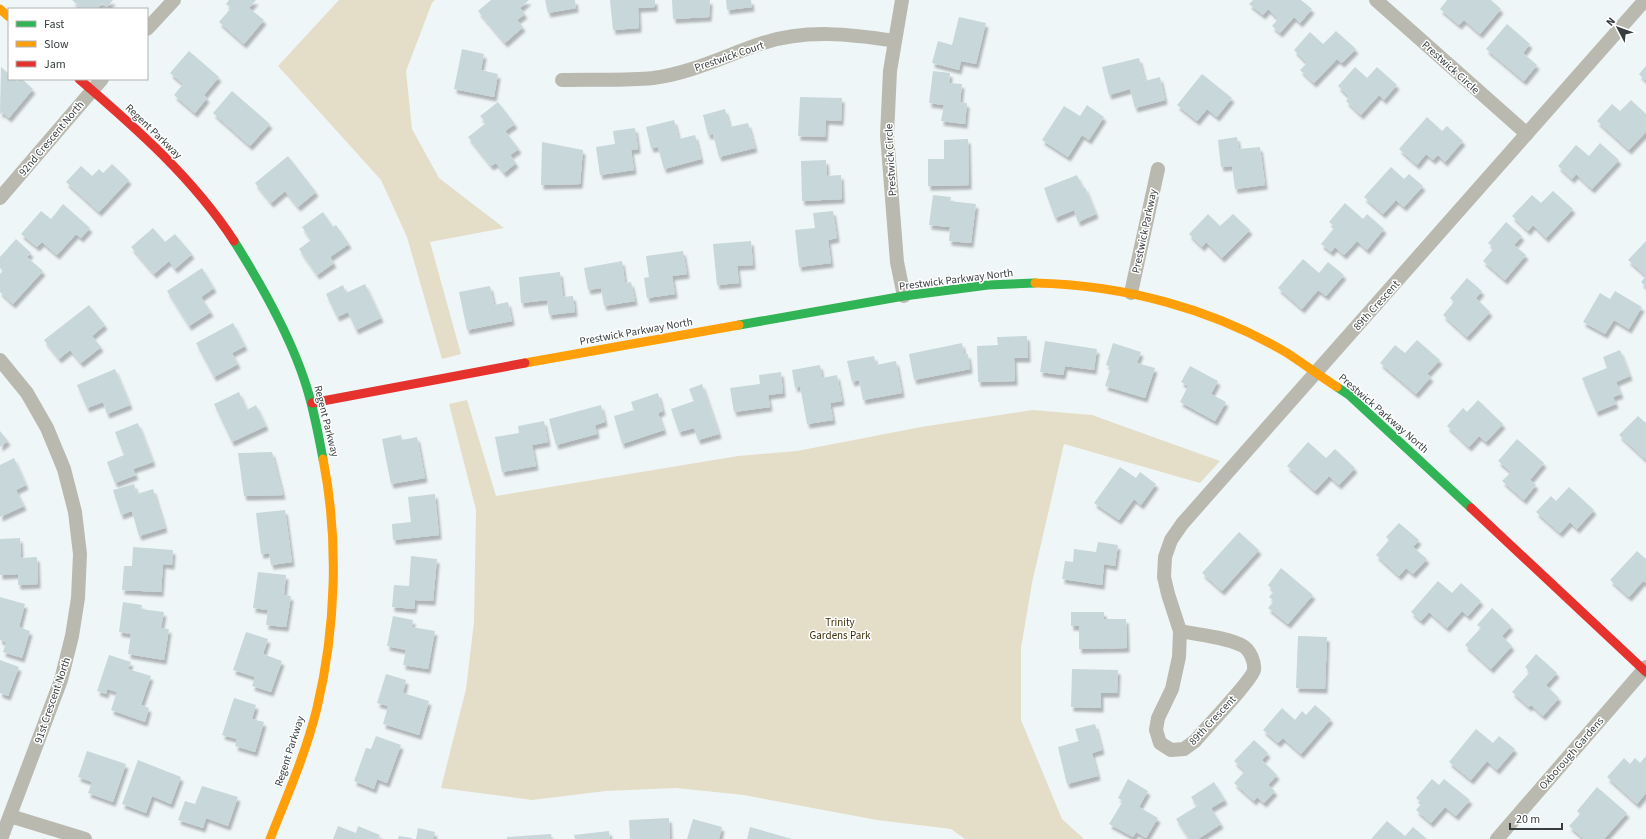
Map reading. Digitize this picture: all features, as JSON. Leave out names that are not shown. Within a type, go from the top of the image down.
[{"type":"street","points":[[148,28],[174,0]]},
{"type":"street","name":"Prestwick Circle","points":[[902,0],[890,71],[887,135],[897,262],[904,296]]},
{"type":"street","name":"Prestwick Circle","points":[[1376,0],[1527,134]]},
{"type":"street","name":"89th Crescent","points":[[1180,631],[1232,641],[1245,646],[1252,657],[1254,670],[1246,682],[1195,741],[1184,749],[1171,750],[1160,742],[1156,730],[1158,718],[1172,689],[1179,657],[1180,631],[1164,576],[1165,557],[1172,540],[1182,524],[1645,0]]},
{"type":"street","points":[[0,8],[8,15]]},
{"type":"street","name":"Prestwick Court","points":[[562,80],[653,78],[693,69],[764,43],[798,36],[831,34],[866,36],[895,41]]},
{"type":"street","name":"Regent Parkway","points":[[80,80],[166,158],[219,219],[242,254],[282,328],[297,362],[312,403],[325,464],[333,534],[332,590],[328,644],[320,691],[307,742],[270,839]]},
{"type":"street","name":"92nd Crescent North","points":[[0,198],[101,80]]},
{"type":"street","name":"Prestwick Parkway","points":[[1131,294],[1158,169]]},
{"type":"street","name":"Prestwick Parkway North","points":[[312,403],[454,375],[904,296],[988,285],[1026,283],[1069,284],[1131,294],[1183,307],[1233,326],[1286,353],[1349,395],[1645,669]]},
{"type":"street","name":"91st Crescent North","points":[[0,360],[27,393],[47,428],[64,469],[75,512],[80,554],[77,606],[72,636],[61,680],[1,839]]},
{"type":"street","name":"Oxborough Gardens","points":[[1497,839],[1645,669]]},
{"type":"street","points":[[10,816],[84,839]]},
{"type":"green space","points":[[339,0],[435,0],[432,3],[406,71],[412,129],[439,178],[504,228],[430,242],[461,354],[442,359],[407,237],[381,180],[278,66]]},
{"type":"green space","name":"Trinity Gardens Park","points":[[467,400],[496,496],[738,456],[797,451],[921,427],[1033,410],[1092,415],[1220,461],[1200,483],[1064,444],[1032,583],[1021,648],[1021,720],[1062,819],[1084,839],[965,839],[951,829],[877,820],[744,795],[676,788],[606,791],[532,800],[441,788],[466,689],[474,622],[476,510],[449,404]]},
{"type":"building","points":[[72,0],[113,0],[107,7],[102,3],[98,8],[81,8]]},
{"type":"building","points":[[229,0],[256,0],[249,8],[264,20],[244,44],[219,22],[231,8],[226,4]]},
{"type":"building","points":[[491,0],[529,0],[520,8],[525,14],[517,20],[523,27],[505,43],[478,11]]},
{"type":"building","points":[[545,0],[575,0],[576,8],[548,13]]},
{"type":"building","points":[[610,0],[655,0],[655,7],[638,8],[639,28],[613,30]]},
{"type":"building","points":[[672,0],[710,0],[709,17],[673,19]]},
{"type":"building","points":[[726,0],[751,0],[752,7],[727,10]]},
{"type":"building","points":[[1253,0],[1301,0],[1312,9],[1300,23],[1294,17],[1280,33],[1272,26],[1278,19],[1268,9],[1263,15],[1249,4]]},
{"type":"building","points":[[1447,0],[1491,0],[1501,9],[1480,34],[1464,20],[1459,25],[1440,9]]},
{"type":"building","points":[[959,17],[986,23],[976,64],[961,61],[959,70],[932,63],[938,41],[952,45]]},
{"type":"building","points":[[1507,24],[1530,44],[1523,53],[1537,65],[1524,81],[1486,49]]},
{"type":"building","points":[[1336,31],[1356,49],[1342,63],[1337,59],[1314,83],[1300,70],[1307,63],[1294,50],[1310,32],[1323,44]]},
{"type":"building","points":[[462,49],[484,54],[481,70],[498,74],[494,97],[454,89]]},
{"type":"building","points":[[189,51],[219,77],[204,95],[207,98],[195,113],[174,95],[183,84],[170,73]]},
{"type":"building","points":[[1139,58],[1145,81],[1160,77],[1165,100],[1135,108],[1130,89],[1109,95],[1102,67]]},
{"type":"building","points":[[1646,66],[1646,81],[1639,74]]},
{"type":"building","points":[[1,67],[8,73],[8,80],[23,80],[33,89],[9,118],[2,112],[0,114]]},
{"type":"building","points":[[1355,67],[1367,78],[1377,67],[1397,85],[1384,100],[1379,95],[1361,115],[1346,101],[1349,97],[1338,86]]},
{"type":"building","points":[[933,71],[950,73],[949,83],[962,84],[960,102],[967,103],[965,124],[941,121],[944,105],[929,103]]},
{"type":"building","points":[[1202,74],[1232,98],[1217,117],[1207,109],[1197,121],[1177,105]]},
{"type":"building","points":[[232,91],[270,124],[250,146],[213,113]]},
{"type":"building","points":[[800,97],[842,98],[841,121],[826,120],[825,137],[798,136]]},
{"type":"building","points":[[1631,100],[1646,114],[1646,132],[1629,150],[1597,121],[1612,104],[1620,111]]},
{"type":"building","points":[[498,102],[515,124],[505,131],[519,149],[510,155],[516,163],[504,173],[496,163],[491,166],[468,137],[486,123],[480,116]]},
{"type":"building","points":[[1087,105],[1104,117],[1089,140],[1082,135],[1068,157],[1042,140],[1064,106],[1080,116]]},
{"type":"building","points":[[725,109],[730,127],[748,123],[755,148],[719,157],[713,134],[708,135],[703,115]]},
{"type":"building","points":[[1427,117],[1442,131],[1447,126],[1463,141],[1445,162],[1438,155],[1433,160],[1426,154],[1417,165],[1399,149]]},
{"type":"building","points":[[674,120],[679,139],[695,135],[701,159],[664,169],[658,147],[651,148],[646,127]]},
{"type":"building","points":[[635,128],[638,149],[631,150],[634,170],[600,175],[596,147],[615,144],[613,131]]},
{"type":"building","points":[[1237,137],[1239,149],[1260,147],[1265,185],[1235,189],[1232,166],[1221,167],[1218,140]]},
{"type":"building","points":[[968,139],[969,185],[928,186],[928,159],[944,159],[944,140]]},
{"type":"building","points":[[542,142],[583,150],[580,184],[541,185]]},
{"type":"building","points":[[1600,143],[1619,160],[1592,189],[1576,174],[1572,179],[1558,166],[1576,145],[1589,156]]},
{"type":"building","points":[[288,156],[316,192],[298,207],[285,191],[271,203],[255,183]]},
{"type":"building","points":[[826,160],[827,176],[841,175],[842,199],[802,201],[801,161]]},
{"type":"building","points":[[112,164],[129,180],[99,212],[66,182],[81,166],[92,176],[99,169],[103,173]]},
{"type":"building","points":[[1391,167],[1404,179],[1409,174],[1423,186],[1404,207],[1396,200],[1383,214],[1364,197]]},
{"type":"building","points":[[1077,175],[1083,188],[1085,187],[1096,214],[1078,222],[1074,210],[1055,218],[1044,188]]},
{"type":"building","points":[[1553,191],[1573,209],[1546,238],[1533,225],[1528,231],[1512,216],[1532,195],[1541,203]]},
{"type":"building","points":[[933,195],[951,197],[950,201],[976,204],[971,243],[949,241],[950,227],[929,225]]},
{"type":"building","points":[[1345,203],[1363,219],[1367,214],[1384,229],[1367,250],[1357,241],[1344,255],[1335,247],[1331,252],[1321,244],[1335,227],[1329,222]]},
{"type":"building","points":[[63,204],[90,228],[81,238],[76,234],[57,255],[42,242],[37,247],[21,234],[41,211],[51,219]]},
{"type":"building","points":[[833,211],[837,238],[828,240],[831,263],[799,267],[795,230],[815,228],[813,213]]},
{"type":"building","points":[[323,212],[333,227],[336,225],[349,244],[330,257],[334,263],[317,275],[299,249],[311,240],[302,227]]},
{"type":"building","points":[[1208,214],[1220,226],[1233,214],[1250,230],[1222,258],[1206,242],[1202,247],[1189,234]]},
{"type":"building","points":[[1506,222],[1522,236],[1514,245],[1526,255],[1505,280],[1483,261],[1494,248],[1488,243]]},
{"type":"building","points":[[153,228],[165,242],[175,234],[192,254],[175,269],[169,261],[154,274],[131,247]]},
{"type":"building","points":[[16,239],[31,253],[27,257],[43,271],[13,304],[0,292],[0,274],[3,271],[0,268],[0,257]]},
{"type":"building","points":[[751,241],[753,265],[737,266],[739,283],[717,285],[713,244]]},
{"type":"building","points":[[1646,241],[1646,276],[1628,260]]},
{"type":"building","points":[[683,251],[687,274],[672,276],[675,294],[647,298],[644,278],[649,277],[646,256]]},
{"type":"building","points":[[1303,259],[1319,273],[1328,262],[1344,275],[1326,296],[1318,290],[1302,309],[1278,288]]},
{"type":"building","points":[[622,261],[625,283],[631,282],[635,301],[604,306],[601,288],[588,290],[584,268]]},
{"type":"building","points":[[202,268],[214,288],[201,297],[211,312],[189,326],[167,291]]},
{"type":"building","points":[[560,272],[563,297],[573,296],[575,312],[549,315],[547,300],[521,303],[519,277]]},
{"type":"building","points":[[1646,276],[1646,287],[1641,282]]},
{"type":"building","points":[[1467,278],[1482,291],[1476,298],[1490,312],[1467,337],[1443,315],[1454,302],[1450,298]]},
{"type":"building","points":[[365,284],[381,318],[356,330],[348,312],[337,317],[326,294],[343,285],[346,293]]},
{"type":"building","points":[[490,286],[494,305],[508,302],[512,321],[467,330],[459,292]]},
{"type":"building","points":[[1615,291],[1642,307],[1629,329],[1614,320],[1605,334],[1583,322],[1600,293],[1610,299]]},
{"type":"building","points":[[89,305],[105,325],[92,336],[101,347],[81,363],[70,350],[59,359],[44,340]]},
{"type":"building","points":[[233,323],[245,346],[232,353],[238,364],[214,377],[196,343]]},
{"type":"building","points":[[1027,336],[1028,358],[1014,358],[1015,381],[978,382],[977,346],[998,345],[997,337]]},
{"type":"building","points":[[1417,340],[1440,360],[1427,374],[1431,377],[1416,394],[1380,363],[1395,345],[1405,353]]},
{"type":"building","points":[[1045,341],[1097,349],[1094,370],[1065,366],[1063,375],[1040,372]]},
{"type":"building","points":[[962,343],[964,355],[968,354],[970,369],[914,380],[909,354]]},
{"type":"building","points":[[1113,343],[1141,352],[1137,363],[1155,368],[1145,398],[1105,386],[1111,367],[1106,365]]},
{"type":"building","points":[[1620,350],[1630,376],[1616,382],[1621,394],[1613,397],[1616,404],[1596,412],[1582,378],[1607,368],[1603,357]]},
{"type":"building","points":[[874,356],[876,365],[896,361],[902,393],[863,400],[859,380],[852,382],[847,361]]},
{"type":"building","points":[[820,365],[822,378],[837,375],[842,401],[830,403],[833,420],[807,424],[800,386],[795,388],[792,370]]},
{"type":"building","points":[[1190,366],[1218,381],[1211,394],[1226,402],[1215,421],[1180,402],[1188,386],[1181,382]]},
{"type":"building","points":[[115,369],[130,405],[107,414],[103,402],[87,408],[77,385]]},
{"type":"building","points":[[781,372],[783,393],[768,395],[770,407],[734,412],[730,388],[760,384],[759,375]]},
{"type":"building","points":[[702,384],[719,434],[698,440],[694,428],[679,432],[671,409],[694,401],[689,389]]},
{"type":"building","points":[[239,392],[247,410],[256,405],[266,426],[232,442],[214,404]]},
{"type":"building","points":[[658,393],[663,411],[658,413],[664,430],[622,444],[614,416],[634,410],[631,402]]},
{"type":"building","points":[[1478,400],[1503,424],[1486,442],[1479,436],[1469,447],[1447,426],[1463,408],[1467,412]]},
{"type":"building","points":[[601,405],[605,422],[595,425],[597,434],[556,445],[549,419]]},
{"type":"building","points":[[1638,416],[1646,423],[1646,460],[1619,435]]},
{"type":"building","points":[[544,421],[548,442],[532,445],[536,466],[502,472],[495,437],[519,433],[518,426]]},
{"type":"building","points":[[138,423],[153,462],[133,469],[136,475],[115,483],[107,462],[124,455],[115,432]]},
{"type":"building","points":[[0,431],[8,441],[0,447]]},
{"type":"building","points":[[401,435],[402,440],[417,437],[425,478],[391,484],[382,439]]},
{"type":"building","points":[[1517,439],[1544,463],[1530,480],[1536,485],[1524,500],[1502,481],[1511,472],[1498,461]]},
{"type":"building","points":[[1308,442],[1326,458],[1335,449],[1355,468],[1339,485],[1329,476],[1315,491],[1287,466]]},
{"type":"building","points":[[272,452],[283,495],[244,496],[238,453]]},
{"type":"building","points":[[14,458],[26,485],[16,490],[24,506],[0,517],[0,465]]},
{"type":"building","points":[[1120,467],[1136,478],[1140,472],[1156,484],[1141,505],[1134,499],[1119,520],[1094,503]]},
{"type":"building","points":[[134,484],[137,494],[153,489],[165,528],[139,536],[132,511],[121,515],[113,490]]},
{"type":"building","points":[[1569,487],[1594,510],[1577,529],[1570,522],[1560,533],[1536,512],[1551,496],[1556,501]]},
{"type":"building","points":[[435,494],[439,535],[393,540],[392,524],[411,522],[408,497]]},
{"type":"building","points":[[285,510],[292,562],[271,565],[269,553],[261,554],[256,513]]},
{"type":"building","points":[[1399,523],[1419,540],[1413,547],[1427,559],[1413,574],[1406,568],[1399,576],[1376,555],[1389,540],[1386,537]]},
{"type":"building","points":[[1239,532],[1259,550],[1222,591],[1202,573]]},
{"type":"building","points":[[20,538],[21,558],[37,557],[38,584],[18,585],[18,574],[0,575],[0,539]]},
{"type":"building","points":[[1098,542],[1118,545],[1115,566],[1104,564],[1102,585],[1062,579],[1065,561],[1073,562],[1074,549],[1096,552]]},
{"type":"building","points":[[133,547],[173,550],[172,565],[163,564],[161,592],[122,590],[124,566],[132,566]]},
{"type":"building","points":[[1637,551],[1646,559],[1646,583],[1643,581],[1629,597],[1610,580]]},
{"type":"building","points":[[411,556],[437,559],[433,601],[415,600],[414,609],[392,607],[394,585],[409,586]]},
{"type":"building","points":[[1281,568],[1313,595],[1288,624],[1268,608],[1274,601],[1269,597],[1274,591],[1268,585]]},
{"type":"building","points":[[258,572],[286,575],[284,595],[291,596],[286,627],[266,625],[268,610],[253,608]]},
{"type":"building","points":[[1438,581],[1452,593],[1461,583],[1481,601],[1468,616],[1462,611],[1447,628],[1429,612],[1421,621],[1411,612]]},
{"type":"building","points":[[0,597],[25,604],[19,627],[30,631],[22,658],[3,652],[6,642],[0,640]]},
{"type":"building","points":[[123,602],[142,605],[141,609],[164,612],[161,628],[169,629],[164,660],[128,654],[131,634],[119,632]]},
{"type":"building","points":[[1492,608],[1511,626],[1502,636],[1512,646],[1491,669],[1465,645],[1481,628],[1477,625]]},
{"type":"building","points":[[1071,612],[1104,612],[1104,619],[1126,619],[1127,648],[1079,649],[1079,626],[1071,626]]},
{"type":"building","points":[[393,616],[413,620],[412,627],[435,631],[428,669],[403,665],[406,650],[387,646]]},
{"type":"building","points":[[246,632],[268,639],[263,654],[282,661],[271,692],[252,686],[255,677],[233,670]]},
{"type":"building","points":[[1298,636],[1327,637],[1325,689],[1296,688]]},
{"type":"building","points":[[1536,654],[1557,673],[1546,685],[1559,698],[1543,716],[1531,705],[1529,707],[1512,692],[1530,672],[1525,667]]},
{"type":"building","points":[[109,655],[131,662],[128,669],[151,676],[141,705],[149,708],[145,722],[111,710],[117,692],[107,689],[106,694],[97,691]]},
{"type":"building","points":[[0,660],[19,667],[8,696],[0,693]]},
{"type":"building","points":[[1072,669],[1118,670],[1117,693],[1101,693],[1101,708],[1071,707]]},
{"type":"building","points":[[386,674],[406,680],[403,693],[429,701],[419,735],[383,724],[388,706],[377,703]]},
{"type":"building","points":[[234,698],[256,705],[252,719],[264,722],[255,752],[235,746],[237,739],[222,735]]},
{"type":"building","points":[[1315,705],[1331,719],[1301,754],[1283,738],[1278,743],[1263,730],[1282,708],[1295,720],[1302,711],[1306,715]]},
{"type":"building","points":[[1095,724],[1102,750],[1092,753],[1098,776],[1067,784],[1058,747],[1079,741],[1075,729]]},
{"type":"building","points":[[1476,729],[1493,743],[1499,736],[1515,749],[1497,770],[1487,761],[1471,780],[1449,762]]},
{"type":"building","points":[[376,736],[401,745],[387,783],[377,779],[374,789],[354,781],[366,748],[371,749]]},
{"type":"building","points":[[1254,740],[1268,753],[1262,760],[1277,775],[1268,785],[1275,791],[1264,803],[1257,797],[1254,801],[1234,783],[1245,771],[1234,761]]},
{"type":"building","points":[[87,751],[126,764],[113,802],[88,793],[92,782],[78,777]]},
{"type":"building","points":[[1646,756],[1646,793],[1637,804],[1607,777],[1624,758],[1630,764],[1635,758],[1640,763]]},
{"type":"building","points":[[138,760],[181,777],[171,804],[152,796],[146,813],[122,804]]},
{"type":"building","points":[[1128,779],[1148,791],[1139,807],[1158,818],[1146,838],[1136,832],[1133,837],[1109,824],[1123,801],[1118,798]]},
{"type":"building","points":[[1432,779],[1439,785],[1444,779],[1470,800],[1456,816],[1445,807],[1431,823],[1416,810],[1422,803],[1416,798]]},
{"type":"building","points":[[1214,782],[1225,800],[1211,808],[1221,824],[1198,839],[1189,839],[1176,819],[1197,806],[1191,797]]},
{"type":"building","points":[[202,786],[238,797],[228,826],[206,818],[203,828],[178,820],[185,801],[195,804]]},
{"type":"building","points":[[1597,787],[1627,813],[1604,839],[1584,839],[1569,826],[1580,814],[1577,811]]},
{"type":"building","points":[[669,818],[670,839],[630,839],[629,820]]},
{"type":"building","points":[[693,819],[722,827],[719,839],[687,839]]},
{"type":"building","points":[[1387,821],[1405,836],[1413,827],[1427,839],[1371,839]]},
{"type":"building","points":[[338,826],[356,833],[358,826],[380,835],[378,839],[333,839]]},
{"type":"building","points":[[750,827],[792,839],[747,839]]},
{"type":"building","points":[[418,828],[435,832],[433,839],[416,839]]},
{"type":"building","points":[[609,831],[610,839],[575,839],[574,835]]},
{"type":"building","points":[[551,834],[552,839],[507,839],[507,837]]},
{"type":"building","points":[[399,836],[412,838],[412,839],[398,839]]},
{"type":"traffic: fast","points":[[234,241],[273,308],[298,361],[310,399],[323,459]]},
{"type":"traffic: fast","points":[[739,325],[904,296],[988,285],[1035,283]]},
{"type":"traffic: fast","points":[[1337,387],[1349,395],[1471,508]]},
{"type":"traffic: slow","points":[[0,9],[8,16]]},
{"type":"traffic: slow","points":[[1035,283],[1101,288],[1166,302],[1197,312],[1228,323],[1258,337],[1287,353],[1337,387]]},
{"type":"traffic: slow","points":[[525,363],[739,325]]},
{"type":"traffic: slow","points":[[270,839],[296,774],[313,725],[328,647],[333,584],[333,552],[328,489],[323,459]]},
{"type":"traffic: jam","points":[[80,80],[122,116],[182,175],[218,218],[234,241]]},
{"type":"traffic: jam","points":[[312,403],[525,363]]},
{"type":"traffic: jam","points":[[1471,508],[1646,672]]}]
